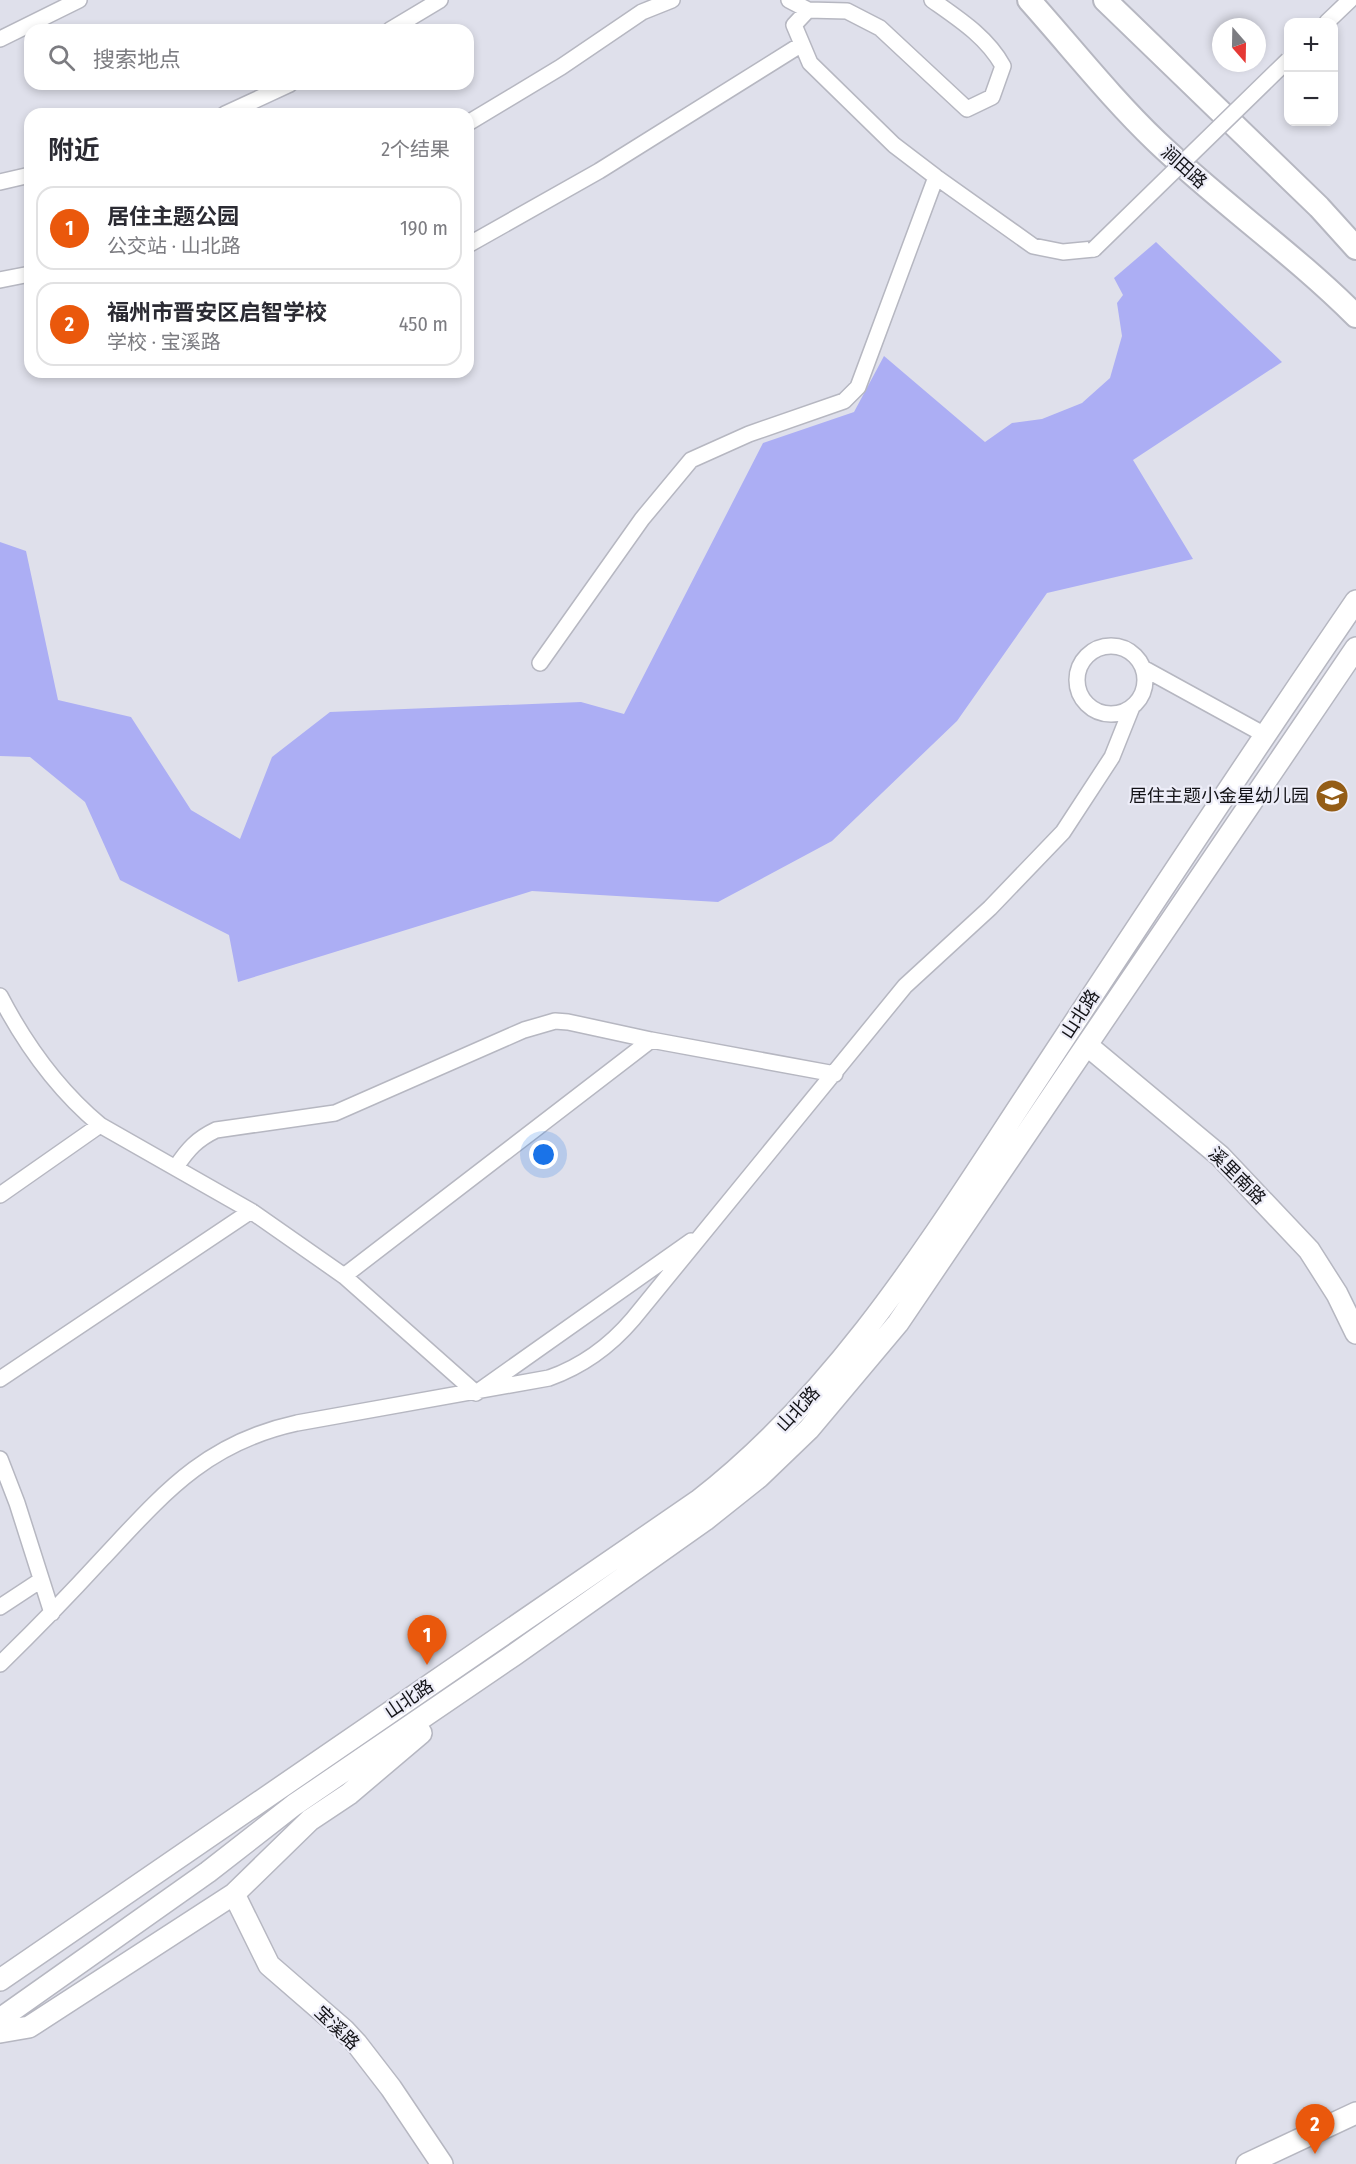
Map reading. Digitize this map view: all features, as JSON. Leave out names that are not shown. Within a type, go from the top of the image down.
[{"type":"main road","name":"涧田路","points":[[1029,0],[1156,141],[1218,197],[1326,286],[1356,316]]},
{"type":"main road","points":[[1105,0],[1319,207],[1356,248]]},
{"type":"main road","name":"山北路","points":[[0,1980],[698,1501],[770,1438],[842,1360],[933,1236],[1356,601]]},
{"type":"main road","name":"山北路","points":[[0,2019],[208,1872],[294,1805],[514,1655],[723,1507],[759,1477],[809,1429],[898,1323],[1356,648]]},
{"type":"main road","name":"溪里南路","points":[[1088,1046],[1220,1156],[1309,1250],[1337,1294],[1356,1333]]},
{"type":"main road","points":[[0,2032],[29,2027],[234,1894],[310,1820],[350,1794],[514,1655]]},
{"type":"main road","name":"宝溪路","points":[[234,1894],[268,1965],[344,2030],[357,2044],[391,2088],[441,2164]]},
{"type":"main road","points":[[1247,2164],[1356,2113]]},
{"type":"street","points":[[31,24],[80,0]]},
{"type":"street","points":[[400,24],[440,0]]},
{"type":"street","points":[[474,119],[561,67],[642,12],[672,0]]},
{"type":"street","points":[[789,0],[808,10],[847,11],[880,28],[967,110],[992,97],[1003,66],[994,50],[979,36],[932,0]]},
{"type":"street","points":[[1331,18],[1350,0]]},
{"type":"street","points":[[808,10],[794,25],[810,63],[894,145],[1033,246],[1063,252],[1094,249],[1284,64]]},
{"type":"street","points":[[0,39],[24,27]]},
{"type":"street","points":[[474,242],[599,171],[802,44]]},
{"type":"street","points":[[238,108],[277,90]]},
{"type":"street","points":[[0,182],[24,176]]},
{"type":"street","points":[[540,663],[642,519],[691,459],[749,434],[844,401],[858,387],[936,177]]},
{"type":"street","points":[[0,280],[24,275]]},
{"type":"street","points":[[1132,707],[1111,714],[1090,706],[1078,688],[1081,666],[1087,657],[1107,647],[1128,651],[1143,668],[1265,735]]},
{"type":"street","points":[[0,1664],[52,1613],[172,1485],[209,1457],[234,1444],[275,1427],[476,1393],[558,1375],[600,1352],[633,1319],[905,986],[990,908],[1063,832],[1112,757],[1132,707],[1144,689],[1143,668]]},
{"type":"street","points":[[0,996],[52,1078],[100,1125],[251,1211],[344,1276],[476,1393]]},
{"type":"street","points":[[176,1167],[189,1147],[202,1136],[216,1130],[335,1113],[541,1024],[568,1022],[651,1040],[835,1074]]},
{"type":"street","points":[[344,1276],[651,1040]]},
{"type":"street","points":[[0,1195],[100,1125]]},
{"type":"street","points":[[0,1379],[251,1211]]},
{"type":"street","points":[[476,1393],[707,1229]]},
{"type":"street","points":[[0,1459],[17,1503],[52,1613]]},
{"type":"street","points":[[0,1607],[41,1580]]},
{"type":"shaded area","points":[[1156,242],[1282,362],[1133,460],[1193,559],[1047,593],[957,721],[832,841],[718,902],[532,891],[238,982],[229,935],[120,880],[85,802],[30,757],[0,756],[0,542],[26,551],[58,700],[131,717],[191,810],[240,839],[272,757],[330,712],[581,702],[624,714],[763,443],[854,412],[884,356],[985,442],[1012,423],[1042,419],[1082,403],[1110,378],[1122,336],[1117,303],[1123,295],[1114,278]]},
{"type":"place","name":"居住主题小金星幼儿园","points":[[1332,796]]},
{"type":"place","name":"居住主题公园","points":[[427,1665]]},
{"type":"place","name":"福州市晋安区启智学校","points":[[1315,2154]]}]
